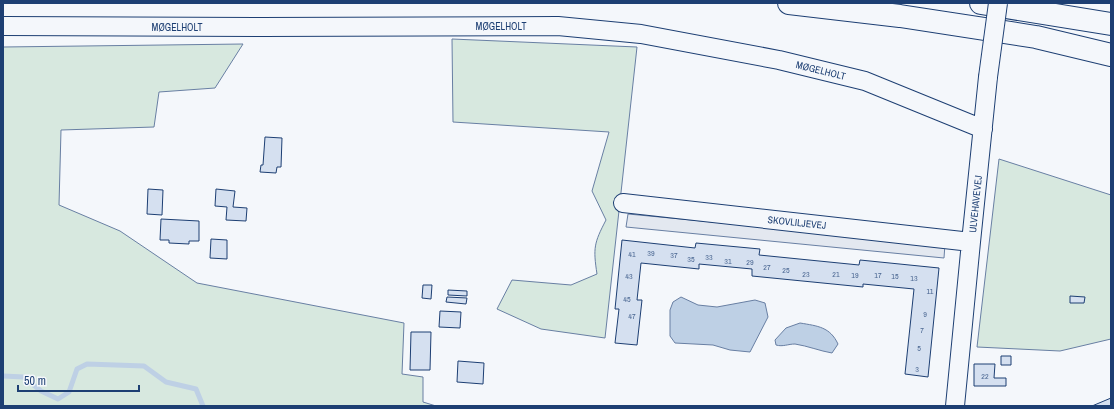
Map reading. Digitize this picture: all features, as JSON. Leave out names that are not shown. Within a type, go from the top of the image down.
[{"type":"highway","points":[[789,3],[900,16],[1036,37],[1111,55]]},
{"type":"highway","points":[[981,3],[1111,24]]},
{"type":"street","name":"ULVEHAVEVEJ","points":[[955,406],[984,129],[988,76],[998,3]]},
{"type":"street","name":"MØGELHOLT","points":[[3,26],[558,26],[641,34],[779,60],[865,81],[984,129]]},
{"type":"street","name":"SKOVLILJEVEJ","points":[[623,203],[971,242]]},
{"type":"shaded area","points":[[452,39],[637,47],[605,338],[541,329],[497,309],[512,280],[571,285],[597,274],[595,252],[597,240],[606,220],[592,191],[609,132],[453,122]]},
{"type":"shaded area","points":[[243,44],[215,88],[159,92],[154,127],[61,130],[59,205],[120,231],[197,283],[404,323],[402,374],[423,377],[423,402],[436,406],[3,406],[3,47]]},
{"type":"shaded area","points":[[999,159],[1111,195],[1111,339],[1060,351],[977,347]]},
{"type":"shaded area","points":[[628,214],[945,244],[944,258],[626,227]]},
{"type":"water","points":[[681,297],[698,305],[717,307],[755,300],[765,303],[768,317],[750,352],[730,350],[713,345],[675,343],[670,336],[670,310],[673,302]]},
{"type":"water","points":[[800,323],[818,326],[831,334],[838,344],[832,353],[795,344],[781,346],[776,345],[775,340],[786,328]]},
{"type":"building","points":[[265,137],[282,138],[281,167],[277,167],[276,173],[260,172],[261,165],[263,165]]},
{"type":"building","points":[[148,189],[163,190],[162,215],[147,214]]},
{"type":"building","points":[[216,189],[235,191],[233,207],[247,208],[246,221],[226,220],[227,207],[215,206]]},
{"type":"building","points":[[161,219],[199,221],[199,241],[189,241],[189,244],[169,243],[169,240],[160,240]]},
{"type":"building","points":[[211,239],[227,240],[227,259],[210,258]]},
{"type":"building","points":[[622,240],[695,248],[696,243],[760,249],[759,255],[859,265],[860,260],[939,268],[928,377],[905,374],[914,289],[863,284],[863,287],[752,276],[752,269],[699,264],[699,269],[641,263],[637,300],[642,300],[637,345],[615,343],[619,309],[615,309]]},
{"type":"building","points":[[423,285],[432,285],[431,299],[422,298]]},
{"type":"building","points":[[448,290],[467,291],[467,296],[448,295]]},
{"type":"building","points":[[1070,296],[1085,297],[1084,303],[1070,303]]},
{"type":"building","points":[[447,297],[467,298],[466,304],[446,302]]},
{"type":"building","points":[[440,311],[461,312],[460,328],[439,327]]},
{"type":"building","points":[[411,332],[431,332],[430,370],[410,370]]},
{"type":"building","points":[[1001,356],[1011,356],[1011,365],[1001,365]]},
{"type":"building","points":[[458,361],[484,363],[483,384],[457,382]]},
{"type":"building","points":[[974,364],[995,364],[994,378],[1006,378],[1006,386],[974,386]]},
{"type":"building","points":[[1111,398],[1111,406],[1092,406]]},
{"type":"waterway","points":[[3,376],[24,377],[41,391],[58,399],[69,392],[77,369],[87,364],[144,366],[166,382],[196,389],[203,406]]}]
